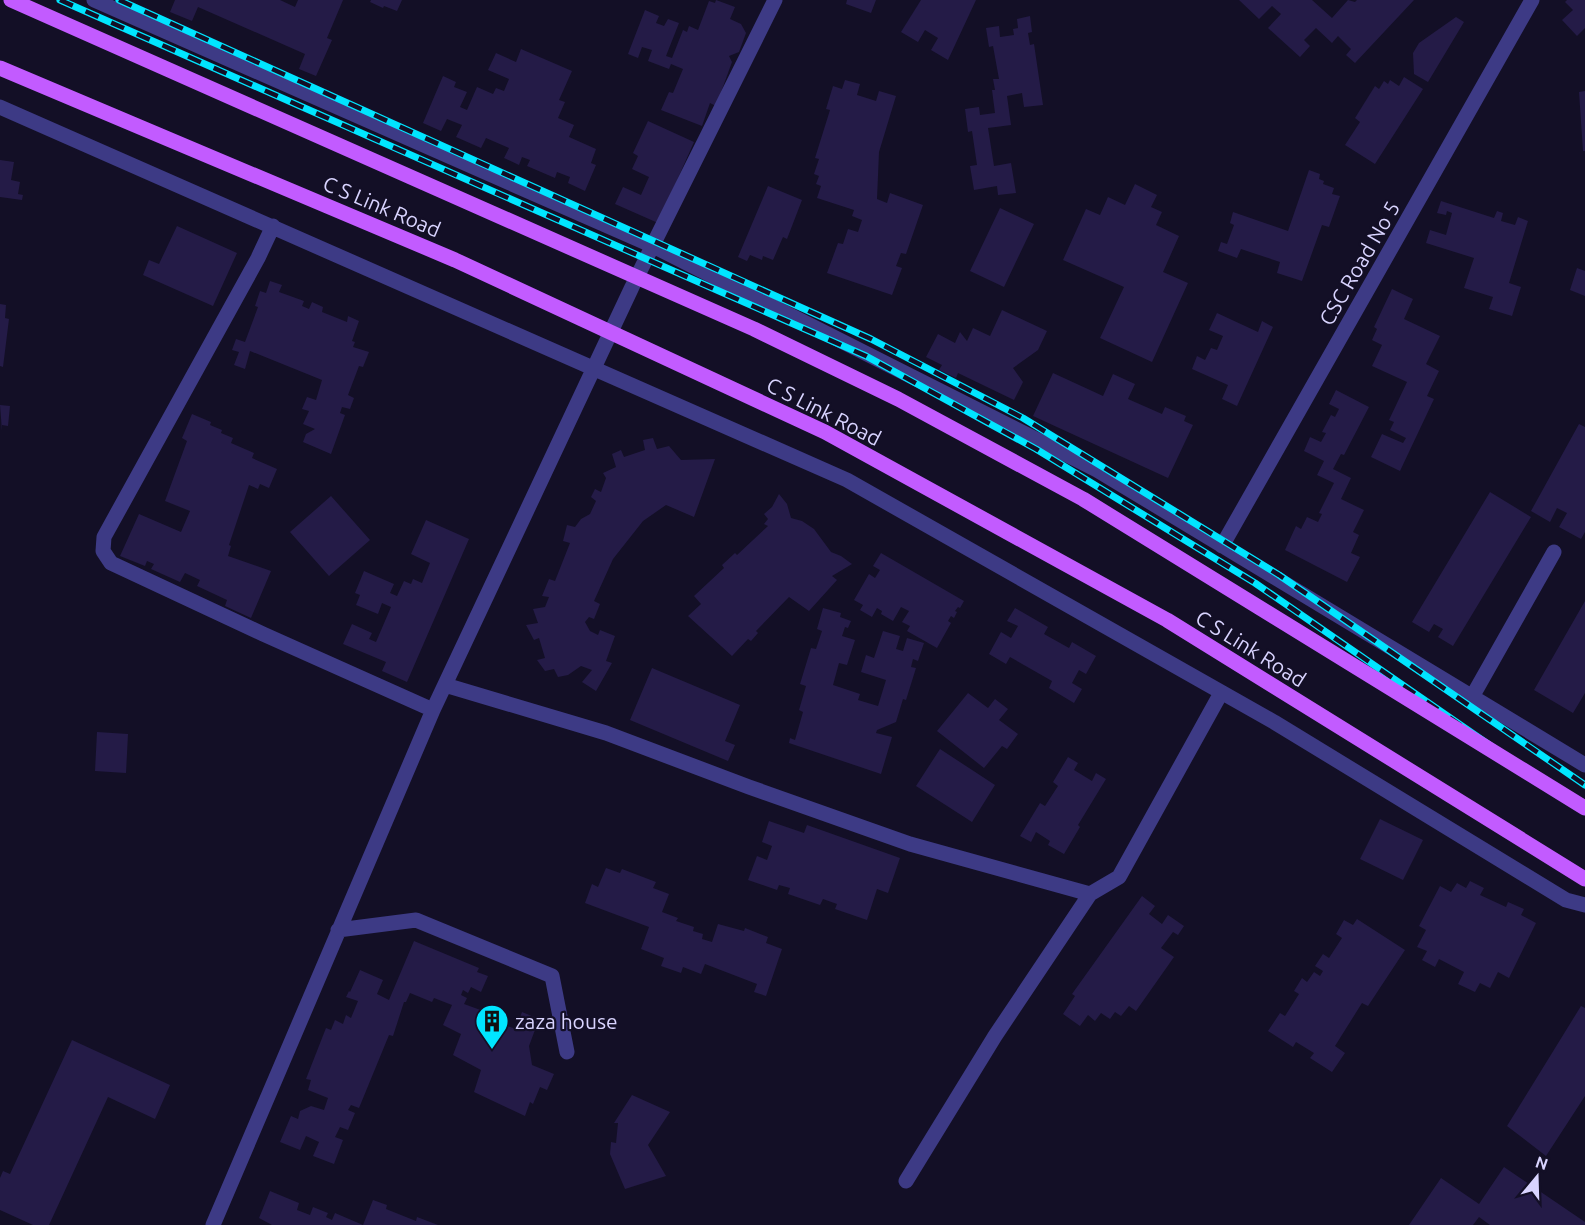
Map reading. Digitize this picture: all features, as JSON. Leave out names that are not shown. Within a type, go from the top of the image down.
[{"type":"main road","name":"C S Link Road","points":[[11,0],[754,329],[898,399],[1083,499],[1585,808]]},
{"type":"main road","name":"C S Link Road","points":[[0,68],[456,260],[825,432],[1167,620],[1585,879]]},
{"type":"street","points":[[94,0],[653,246],[1097,470],[1585,765]]},
{"type":"street","points":[[213,1225],[433,710],[594,368],[775,0]]},
{"type":"street","name":"CSC Road No 5","points":[[1222,546],[1532,0]]},
{"type":"street","points":[[0,107],[848,480],[1274,722],[1566,900],[1585,905]]},
{"type":"street","points":[[273,226],[258,258],[104,537],[103,551],[111,563],[433,710]]},
{"type":"street","points":[[1472,697],[1554,552]]},
{"type":"street","points":[[445,686],[606,733],[910,844],[1090,894]]},
{"type":"street","points":[[906,1181],[995,1036],[1090,894],[1119,877],[1221,693]]},
{"type":"street","points":[[338,930],[416,920],[552,976],[567,1052]]},
{"type":"building","points":[[175,0],[280,0],[295,7],[298,0],[343,0],[327,38],[332,40],[316,76],[299,69],[305,54],[198,7],[192,21],[170,12]]},
{"type":"building","points":[[371,0],[402,0],[397,11],[384,6],[383,8],[370,2]]},
{"type":"building","points":[[716,0],[735,7],[730,19],[741,24],[746,33],[739,52],[729,56],[732,62],[716,106],[710,103],[702,126],[661,110],[669,92],[673,93],[683,69],[671,64],[669,69],[648,61],[652,50],[642,47],[638,58],[628,54],[645,10],[659,16],[656,23],[664,26],[668,19],[679,23],[666,56],[672,58],[683,30],[687,32],[689,26],[698,30],[709,1],[715,3]]},
{"type":"building","points":[[847,0],[876,0],[871,13],[846,4]]},
{"type":"building","points":[[921,0],[976,0],[948,60],[931,50],[938,38],[925,30],[918,42],[901,32]]},
{"type":"building","points":[[1239,0],[1312,0],[1332,18],[1348,0],[1355,2],[1357,0],[1414,0],[1355,63],[1346,55],[1351,49],[1338,36],[1332,43],[1316,28],[1304,40],[1310,46],[1300,57],[1268,28],[1281,14],[1272,6],[1259,19]]},
{"type":"building","points":[[1585,0],[1585,28],[1577,36],[1562,20],[1573,10],[1565,2]]},
{"type":"building","points":[[1030,16],[1032,32],[1028,33],[1030,45],[1034,44],[1043,105],[1024,107],[1022,93],[1007,96],[1011,125],[988,128],[994,166],[1011,163],[1016,193],[998,195],[997,186],[974,190],[970,166],[977,165],[972,131],[968,132],[965,109],[979,107],[980,115],[995,113],[993,79],[999,79],[993,46],[989,47],[986,28],[999,26],[1000,37],[1014,35],[1013,29],[1018,28],[1017,19]]},
{"type":"building","points":[[1456,17],[1464,22],[1428,82],[1414,74],[1413,53],[1419,43]]},
{"type":"building","points":[[521,49],[572,71],[559,100],[565,102],[558,118],[574,125],[569,137],[596,149],[591,163],[596,165],[585,191],[568,183],[570,177],[557,172],[555,178],[527,166],[530,160],[522,157],[519,165],[504,158],[509,148],[486,138],[481,148],[456,137],[462,125],[447,119],[441,131],[423,123],[443,76],[456,82],[454,87],[467,92],[460,107],[467,110],[477,87],[493,94],[496,88],[504,91],[509,79],[488,70],[496,53],[516,62]]},
{"type":"building","points":[[1404,77],[1423,89],[1375,164],[1345,145],[1360,122],[1355,118],[1375,86],[1379,89],[1384,81],[1388,84],[1390,80],[1399,86]]},
{"type":"building","points":[[845,80],[860,84],[857,95],[876,101],[879,91],[896,96],[879,152],[877,199],[887,203],[890,193],[923,205],[906,254],[901,253],[896,266],[902,268],[892,295],[827,273],[838,243],[843,244],[848,229],[858,232],[862,220],[852,216],[854,210],[817,198],[821,186],[816,184],[819,176],[814,174],[819,159],[815,158],[830,110],[826,109],[833,86],[842,89]]},
{"type":"building","points":[[1585,91],[1585,151],[1583,151],[1579,92]]},
{"type":"building","points":[[648,121],[694,142],[658,223],[615,204],[623,187],[641,195],[649,177],[632,169],[638,156],[633,153]]},
{"type":"building","points":[[0,160],[14,162],[11,180],[20,182],[18,194],[23,195],[22,200],[0,197]]},
{"type":"building","points":[[1309,170],[1320,174],[1319,179],[1324,181],[1323,184],[1334,188],[1332,194],[1340,196],[1329,227],[1322,225],[1302,281],[1277,273],[1280,262],[1241,249],[1237,258],[1218,251],[1221,242],[1227,244],[1234,225],[1230,223],[1233,212],[1288,231]]},
{"type":"building","points":[[1135,184],[1157,195],[1151,207],[1162,212],[1156,225],[1179,236],[1163,272],[1188,283],[1152,362],[1100,338],[1124,287],[1063,260],[1086,209],[1100,215],[1108,197],[1125,205]]},
{"type":"building","points":[[768,186],[802,200],[787,239],[783,237],[773,260],[763,256],[762,260],[750,255],[747,261],[738,257]]},
{"type":"building","points":[[1441,201],[1494,218],[1497,211],[1503,213],[1501,221],[1515,225],[1518,217],[1528,221],[1509,283],[1521,287],[1512,316],[1489,309],[1493,297],[1464,288],[1474,258],[1426,243],[1430,230],[1446,235],[1452,213],[1447,211],[1446,215],[1437,213]]},
{"type":"building","points":[[1000,208],[1034,224],[1004,287],[970,271]]},
{"type":"building","points":[[177,226],[237,253],[213,306],[143,275],[149,260],[159,264]]},
{"type":"building","points":[[1577,268],[1585,271],[1585,296],[1570,290]]},
{"type":"building","points":[[270,281],[282,285],[279,292],[304,301],[302,306],[309,309],[312,302],[323,307],[322,312],[347,322],[348,316],[359,321],[352,341],[355,342],[353,347],[369,352],[363,367],[359,366],[348,395],[354,398],[350,409],[342,407],[340,413],[345,415],[331,454],[303,442],[306,434],[315,429],[303,424],[309,411],[302,409],[307,397],[316,400],[322,380],[250,351],[245,369],[234,365],[239,352],[232,350],[236,339],[245,342],[258,307],[255,306],[260,291],[266,293]]},
{"type":"building","points":[[1392,289],[1413,299],[1404,319],[1440,336],[1426,364],[1439,371],[1427,396],[1434,399],[1400,471],[1371,457],[1382,434],[1403,443],[1406,438],[1390,430],[1394,422],[1389,420],[1407,382],[1372,366],[1382,345],[1372,340],[1377,329],[1374,327]]},
{"type":"building","points":[[0,304],[6,305],[5,318],[9,319],[3,367],[0,366]]},
{"type":"building","points":[[1002,310],[1047,331],[1038,350],[1013,368],[1023,382],[1014,400],[958,373],[956,378],[939,370],[942,365],[926,357],[938,334],[955,343],[960,332],[967,341],[973,328],[990,336]]},
{"type":"building","points":[[1217,313],[1258,332],[1262,321],[1273,327],[1237,406],[1222,399],[1228,385],[1192,369],[1197,356],[1205,360],[1211,348],[1217,350],[1223,336],[1209,330]]},
{"type":"building","points":[[1053,373],[1103,396],[1113,374],[1135,384],[1128,399],[1162,414],[1165,407],[1186,416],[1184,421],[1193,425],[1168,478],[1033,416]]},
{"type":"building","points":[[1336,390],[1369,407],[1344,455],[1341,454],[1333,469],[1351,478],[1341,499],[1364,510],[1353,532],[1359,535],[1351,553],[1360,557],[1347,582],[1285,550],[1296,526],[1301,529],[1307,517],[1318,522],[1322,514],[1319,513],[1334,483],[1317,475],[1324,461],[1304,451],[1310,437],[1321,442],[1326,433],[1322,432],[1331,415],[1335,417],[1339,409],[1329,404]]},
{"type":"building","points":[[0,405],[10,406],[8,426],[2,425],[2,431]]},
{"type":"building","points":[[192,414],[211,422],[210,425],[222,430],[221,433],[233,438],[231,443],[254,453],[252,458],[277,469],[269,488],[260,484],[258,489],[249,485],[229,545],[231,546],[228,556],[271,571],[251,618],[225,606],[227,600],[197,586],[200,580],[185,573],[180,582],[151,569],[154,564],[147,561],[145,566],[120,556],[139,514],[181,532],[190,511],[165,501],[187,441],[182,438]]},
{"type":"building","points":[[1579,424],[1585,427],[1585,532],[1581,539],[1559,527],[1567,513],[1557,508],[1550,522],[1531,511]]},
{"type":"building","points":[[653,438],[657,449],[669,446],[681,460],[715,459],[694,517],[666,505],[643,521],[613,559],[594,601],[600,604],[594,619],[589,617],[585,622],[590,631],[598,635],[600,630],[615,636],[606,661],[612,663],[596,691],[582,682],[592,670],[581,666],[568,675],[558,677],[554,669],[545,671],[537,660],[545,658],[539,638],[534,640],[526,625],[538,623],[533,609],[545,607],[549,597],[542,596],[549,579],[555,581],[570,543],[563,541],[567,525],[575,527],[581,519],[590,514],[596,501],[591,497],[595,489],[601,492],[606,478],[603,473],[616,467],[612,454],[621,450],[624,457],[645,450],[643,440]]},
{"type":"building","points":[[1490,492],[1531,517],[1453,646],[1438,637],[1443,629],[1434,624],[1429,632],[1412,622]]},
{"type":"building","points":[[779,494],[787,504],[791,518],[802,521],[814,529],[831,552],[852,564],[832,576],[837,580],[809,611],[789,597],[756,631],[758,633],[751,641],[748,639],[732,656],[688,616],[701,604],[694,596],[724,568],[722,565],[735,553],[737,555],[768,526],[764,524],[768,519],[764,514],[772,507]]},
{"type":"building","points":[[331,496],[370,540],[329,576],[290,532]]},
{"type":"building","points":[[426,520],[469,539],[407,682],[382,671],[386,662],[343,644],[352,624],[372,633],[369,639],[376,642],[391,607],[382,603],[378,614],[356,605],[360,595],[355,593],[364,571],[394,584],[390,593],[397,596],[404,581],[411,584],[413,579],[422,583],[430,563],[411,554]]},
{"type":"building","points":[[881,553],[964,601],[955,611],[957,612],[954,618],[951,616],[948,621],[951,623],[937,648],[907,631],[910,626],[902,622],[909,611],[901,607],[893,621],[881,614],[882,611],[877,608],[872,617],[860,610],[863,605],[854,600],[869,574],[875,578],[880,570],[873,566]]},
{"type":"building","points":[[1585,601],[1585,693],[1573,713],[1534,690]]},
{"type":"building","points":[[823,608],[841,613],[840,617],[851,621],[848,628],[845,627],[842,636],[855,640],[847,665],[839,663],[833,685],[860,694],[858,700],[878,706],[886,680],[861,672],[866,655],[874,658],[883,631],[900,636],[896,649],[903,651],[907,638],[924,643],[918,661],[913,659],[911,667],[916,668],[896,722],[877,730],[876,733],[892,737],[881,774],[789,743],[790,738],[795,740],[803,712],[799,710],[806,686],[800,684],[811,648],[816,649],[822,631],[817,629]]},
{"type":"building","points":[[1015,608],[1048,627],[1044,634],[1069,648],[1072,642],[1096,656],[1086,674],[1079,670],[1072,683],[1082,689],[1074,703],[1049,688],[1052,681],[1010,657],[1006,664],[989,654],[1001,632],[1011,638],[1018,626],[1007,621]]},
{"type":"building","points":[[652,668],[740,705],[725,741],[735,745],[728,761],[630,720]]},
{"type":"building","points":[[968,693],[988,708],[995,699],[1008,709],[999,720],[1018,734],[1007,749],[1002,746],[984,768],[937,731]]},
{"type":"building","points":[[97,732],[128,734],[126,773],[95,771]]},
{"type":"building","points":[[940,749],[995,785],[972,822],[916,786]]},
{"type":"building","points":[[1068,757],[1078,763],[1074,770],[1092,781],[1096,773],[1106,779],[1078,825],[1080,827],[1064,854],[1048,845],[1050,841],[1036,832],[1031,842],[1020,836],[1040,803],[1045,806],[1058,786],[1053,782]]},
{"type":"building","points":[[1380,819],[1423,840],[1403,880],[1360,859]]},
{"type":"building","points":[[769,821],[804,833],[807,825],[900,858],[888,893],[877,889],[867,920],[835,909],[837,904],[823,899],[820,905],[788,894],[790,888],[779,885],[777,890],[748,880],[757,856],[767,860],[772,846],[762,842]]},
{"type":"building","points":[[606,868],[620,873],[622,869],[656,882],[653,888],[669,894],[662,912],[678,918],[676,921],[694,927],[693,931],[703,934],[702,939],[712,942],[718,924],[744,931],[745,928],[768,937],[766,943],[782,949],[766,996],[754,992],[757,984],[705,964],[701,974],[683,967],[681,973],[661,966],[664,958],[641,949],[649,927],[585,903],[592,884],[598,887]]},
{"type":"building","points":[[1470,881],[1484,888],[1480,895],[1506,907],[1508,902],[1524,909],[1521,915],[1536,923],[1509,978],[1498,972],[1490,988],[1480,983],[1475,992],[1458,984],[1464,972],[1439,959],[1435,967],[1422,960],[1427,951],[1417,947],[1426,930],[1419,926],[1440,886],[1451,892],[1457,883],[1466,888]]},
{"type":"building","points":[[1142,896],[1155,906],[1149,914],[1162,924],[1168,915],[1184,926],[1178,935],[1173,932],[1161,948],[1174,957],[1136,1011],[1129,1006],[1121,1016],[1115,1012],[1110,1019],[1101,1013],[1095,1021],[1088,1015],[1080,1026],[1063,1014],[1075,996],[1072,994]]},
{"type":"building","points":[[1357,919],[1405,950],[1368,1006],[1362,1003],[1335,1046],[1345,1053],[1332,1072],[1310,1058],[1314,1053],[1296,1042],[1293,1047],[1268,1031],[1280,1013],[1285,1016],[1299,994],[1294,991],[1302,978],[1307,982],[1314,972],[1320,976],[1323,971],[1315,966],[1323,954],[1329,958],[1342,938],[1336,934],[1344,920],[1353,925]]},
{"type":"building","name":"zaza house","points":[[414,941],[479,968],[477,972],[488,976],[481,992],[471,987],[468,993],[463,990],[461,995],[467,998],[464,1004],[486,1012],[488,1007],[497,1010],[490,1027],[502,1031],[504,1025],[516,1029],[522,1012],[539,1019],[529,1046],[532,1065],[554,1074],[547,1090],[540,1087],[533,1104],[530,1102],[525,1116],[474,1092],[481,1070],[453,1055],[461,1034],[443,1025],[452,1005],[434,998],[432,1002],[410,993],[404,1002],[393,1036],[389,1035],[359,1108],[351,1105],[348,1110],[355,1113],[348,1130],[340,1127],[335,1137],[343,1140],[334,1164],[313,1156],[319,1142],[306,1136],[300,1150],[280,1142],[291,1116],[298,1119],[300,1111],[311,1106],[324,1110],[328,1098],[308,1090],[311,1080],[306,1079],[326,1028],[331,1030],[335,1020],[343,1024],[346,1015],[351,1018],[358,1001],[346,997],[360,970],[383,980],[377,994],[389,1000]]},
{"type":"building","points":[[1581,1006],[1585,1008],[1585,1096],[1546,1156],[1507,1126]]},
{"type":"building","points":[[72,1040],[170,1085],[155,1119],[108,1097],[49,1225],[33,1225],[0,1210],[0,1178],[3,1171],[10,1174]]},
{"type":"building","points":[[632,1095],[670,1112],[648,1145],[666,1176],[625,1189],[610,1154],[611,1142],[616,1143],[618,1123],[614,1123]]},
{"type":"building","points":[[1504,1167],[1585,1222],[1585,1225],[1490,1225],[1479,1217],[1473,1225],[1409,1225],[1441,1178],[1479,1204]]},
{"type":"building","points":[[270,1191],[299,1203],[297,1210],[310,1215],[313,1207],[328,1213],[326,1217],[332,1220],[335,1213],[363,1225],[272,1225],[259,1218]]},
{"type":"building","points":[[373,1200],[387,1205],[386,1209],[416,1221],[417,1217],[438,1225],[363,1225]]},
{"type":"railway","points":[[60,0],[866,356],[1036,449],[1255,583],[1585,811]]},
{"type":"railway","points":[[119,0],[871,339],[1023,418],[1279,575],[1585,785]]},
{"type":"place","name":"zaza house","points":[[492,1050]]}]
